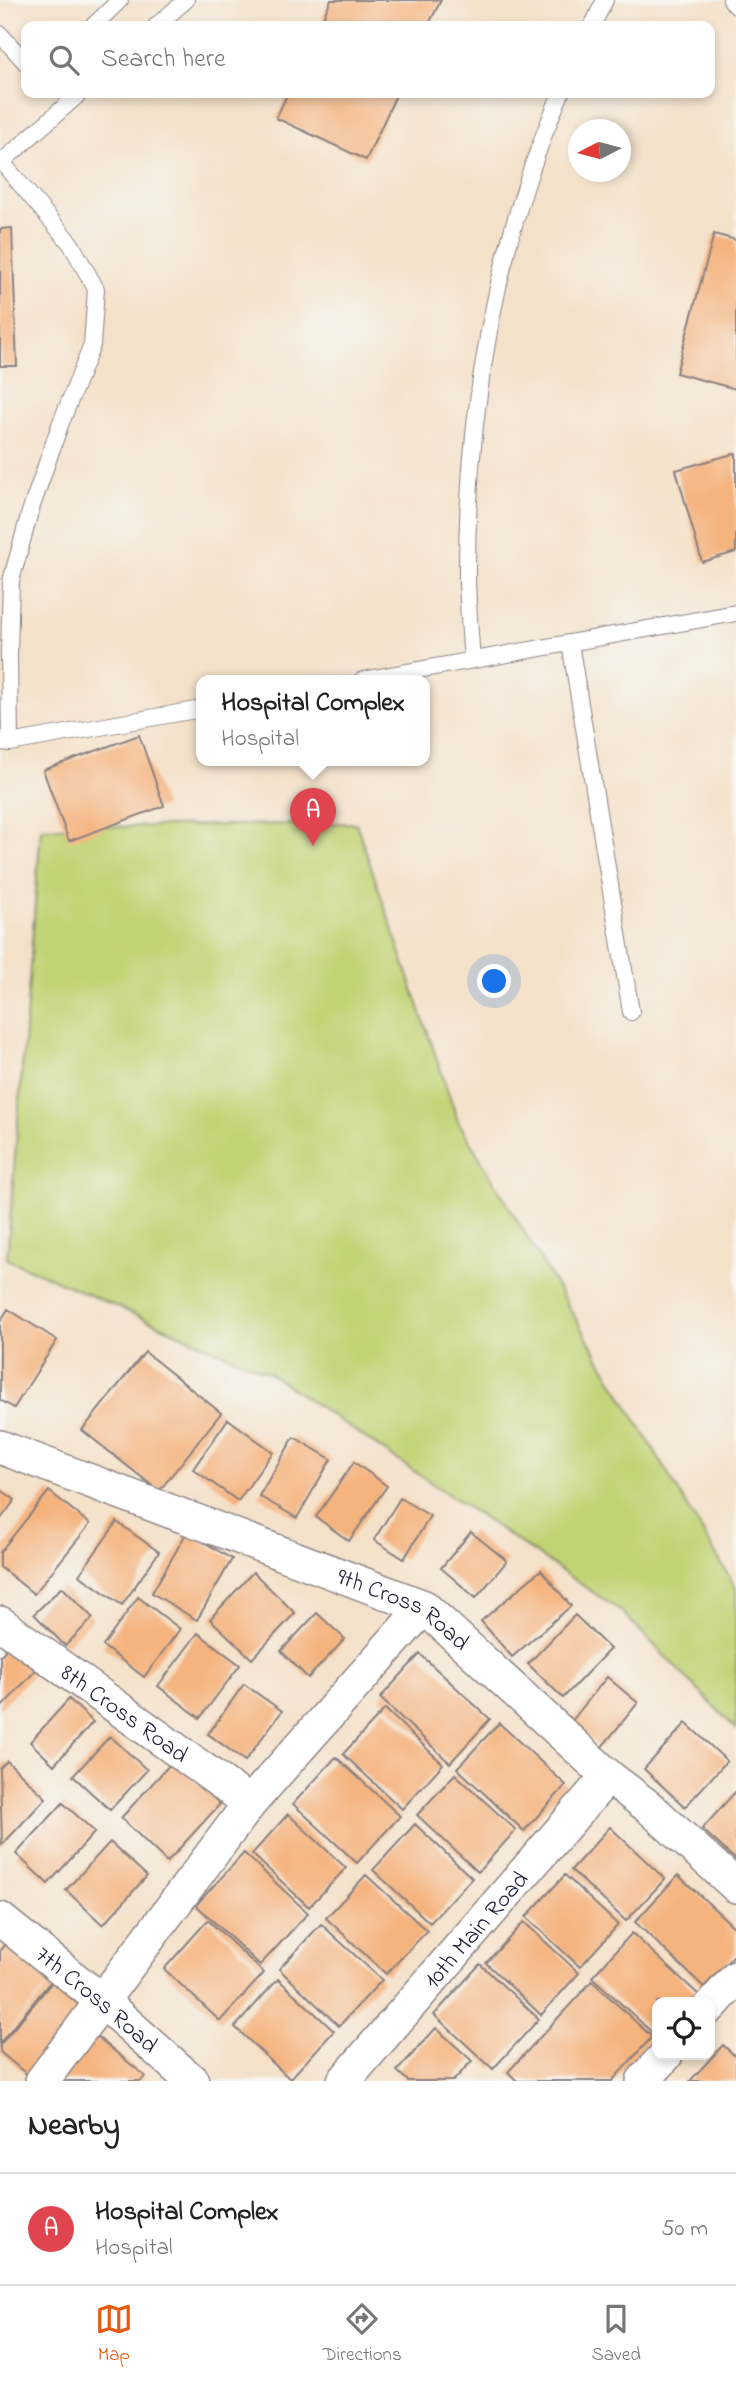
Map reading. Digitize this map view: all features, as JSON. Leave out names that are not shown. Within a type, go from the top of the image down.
[{"type":"street","name":"9th Cross Road","points":[[0,1447],[424,1607],[608,1776],[650,1808],[736,1886]]},
{"type":"street","points":[[42,2081],[250,1802],[424,1607]]},
{"type":"street","name":"8th Cross Road","points":[[0,1623],[250,1802]]},
{"type":"street","name":"10th Main Road","points":[[344,2081],[608,1776]]},
{"type":"street","name":"7th Cross Road","points":[[0,1919],[102,2001],[192,2081]]},
{"type":"street","points":[[715,2001],[736,1978]]},
{"type":"street","points":[[643,2081],[662,2060]]},
{"type":"lane","points":[[98,21],[120,0]]},
{"type":"lane","points":[[162,21],[186,0]]},
{"type":"lane","points":[[594,21],[605,0]]},
{"type":"lane","points":[[731,0],[736,6]]},
{"type":"lane","points":[[0,34],[21,58]]},
{"type":"lane","points":[[74,98],[1,161],[71,244],[96,289],[92,345],[60,425],[30,512],[11,581],[5,742],[196,710]]},
{"type":"lane","points":[[472,660],[467,582],[469,502],[475,424],[486,346],[502,269],[524,193],[559,98]]},
{"type":"lane","points":[[390,675],[736,613]]},
{"type":"lane","points":[[570,643],[631,1012]]},
{"type":"green space","points":[[356,823],[458,1121],[736,1588],[736,1729],[622,1612],[269,1373],[7,1259],[41,828]]},
{"type":"building","points":[[331,0],[441,0],[430,21],[321,21]]},
{"type":"building","points":[[286,98],[395,98],[366,160],[276,118]]},
{"type":"building","points":[[12,228],[17,366],[0,366],[0,229]]},
{"type":"building","points":[[714,234],[736,240],[736,389],[676,373]]},
{"type":"building","points":[[736,453],[736,552],[702,562],[676,470]]},
{"type":"building","points":[[139,735],[164,806],[69,841],[43,770]]},
{"type":"building","points":[[8,1309],[57,1340],[14,1408],[0,1400],[0,1322]]},
{"type":"building","points":[[145,1352],[221,1413],[159,1491],[82,1430]]},
{"type":"building","points":[[228,1419],[273,1452],[238,1501],[193,1469]]},
{"type":"building","points":[[294,1437],[331,1459],[297,1518],[259,1496]]},
{"type":"building","points":[[354,1462],[387,1486],[349,1541],[316,1517]]},
{"type":"building","points":[[0,1489],[15,1500],[0,1520]]},
{"type":"building","points":[[49,1491],[90,1524],[34,1594],[0,1567],[0,1552]]},
{"type":"building","points":[[400,1498],[430,1516],[404,1559],[374,1540]]},
{"type":"building","points":[[117,1522],[159,1552],[122,1605],[79,1575]]},
{"type":"building","points":[[187,1532],[232,1559],[197,1620],[152,1593]]},
{"type":"building","points":[[471,1532],[507,1561],[476,1598],[441,1568]]},
{"type":"building","points":[[541,1570],[571,1606],[512,1657],[481,1621]]},
{"type":"building","points":[[253,1572],[295,1613],[252,1659],[210,1619]]},
{"type":"building","points":[[62,1587],[93,1618],[65,1646],[34,1614]]},
{"type":"building","points":[[138,1597],[180,1629],[144,1677],[103,1646]]},
{"type":"building","points":[[317,1613],[345,1639],[308,1678],[281,1651]]},
{"type":"building","points":[[575,1615],[610,1649],[563,1698],[528,1664]]},
{"type":"building","points":[[198,1633],[240,1665],[200,1718],[158,1686]]},
{"type":"building","points":[[9,1646],[36,1670],[0,1709],[0,1656]]},
{"type":"building","points":[[420,1654],[490,1719],[450,1763],[380,1698]]},
{"type":"building","points":[[607,1677],[638,1703],[601,1748],[571,1722]]},
{"type":"building","points":[[244,1684],[282,1711],[245,1761],[208,1734]]},
{"type":"building","points":[[69,1699],[93,1722],[54,1765],[30,1742]]},
{"type":"building","points":[[385,1709],[443,1764],[402,1809],[343,1754]]},
{"type":"building","points":[[499,1723],[566,1785],[524,1831],[457,1768]]},
{"type":"building","points":[[686,1723],[727,1761],[685,1807],[644,1769]]},
{"type":"building","points":[[110,1736],[147,1770],[110,1810],[73,1776]]},
{"type":"building","points":[[336,1757],[400,1816],[357,1863],[293,1804]]},
{"type":"building","points":[[7,1761],[46,1798],[2,1845],[0,1768]]},
{"type":"building","points":[[173,1761],[220,1804],[167,1862],[121,1818]]},
{"type":"building","points":[[455,1774],[516,1830],[478,1872],[417,1815]]},
{"type":"building","points":[[736,1791],[736,1860],[702,1829]]},
{"type":"building","points":[[63,1803],[95,1832],[48,1884],[16,1854]]},
{"type":"building","points":[[288,1814],[346,1868],[309,1907],[252,1854]]},
{"type":"building","points":[[415,1824],[472,1878],[430,1923],[373,1870]]},
{"type":"building","points":[[610,1827],[665,1879],[626,1921],[571,1870]]},
{"type":"building","points":[[110,1842],[147,1876],[103,1925],[66,1890]]},
{"type":"building","points":[[244,1853],[308,1913],[260,1965],[196,1905]]},
{"type":"building","points":[[366,1875],[427,1931],[386,1974],[326,1918]]},
{"type":"building","points":[[565,1875],[618,1925],[580,1967],[526,1917]]},
{"type":"building","points":[[678,1875],[736,1929],[736,1953],[704,1987],[635,1922]]},
{"type":"building","points":[[208,1920],[264,1973],[220,2021],[164,1969]]},
{"type":"building","points":[[524,1922],[579,1973],[541,2015],[486,1963]]},
{"type":"building","points":[[321,1924],[382,1980],[339,2026],[279,1969]]},
{"type":"building","points":[[632,1933],[699,1995],[652,1997],[652,2032],[592,1977]]},
{"type":"building","points":[[9,1939],[55,1976],[0,2043],[0,1950]]},
{"type":"building","points":[[480,1964],[539,2019],[493,2069],[434,2015]]},
{"type":"building","points":[[278,1979],[334,2031],[290,2079],[235,2027]]},
{"type":"building","points":[[592,1981],[652,2037],[612,2081],[517,2081],[508,2072]]},
{"type":"building","points":[[52,1982],[85,2010],[30,2077],[0,2052],[0,2045]]},
{"type":"building","points":[[436,2028],[472,2061],[453,2081],[408,2081],[397,2071]]},
{"type":"building","points":[[95,2035],[145,2076],[141,2081],[58,2081]]},
{"type":"building","points":[[723,2045],[736,2057],[736,2081],[690,2081],[709,2060],[715,2060],[715,2054]]},
{"type":"place","name":"Hospital Complex","points":[[313,846]]}]
